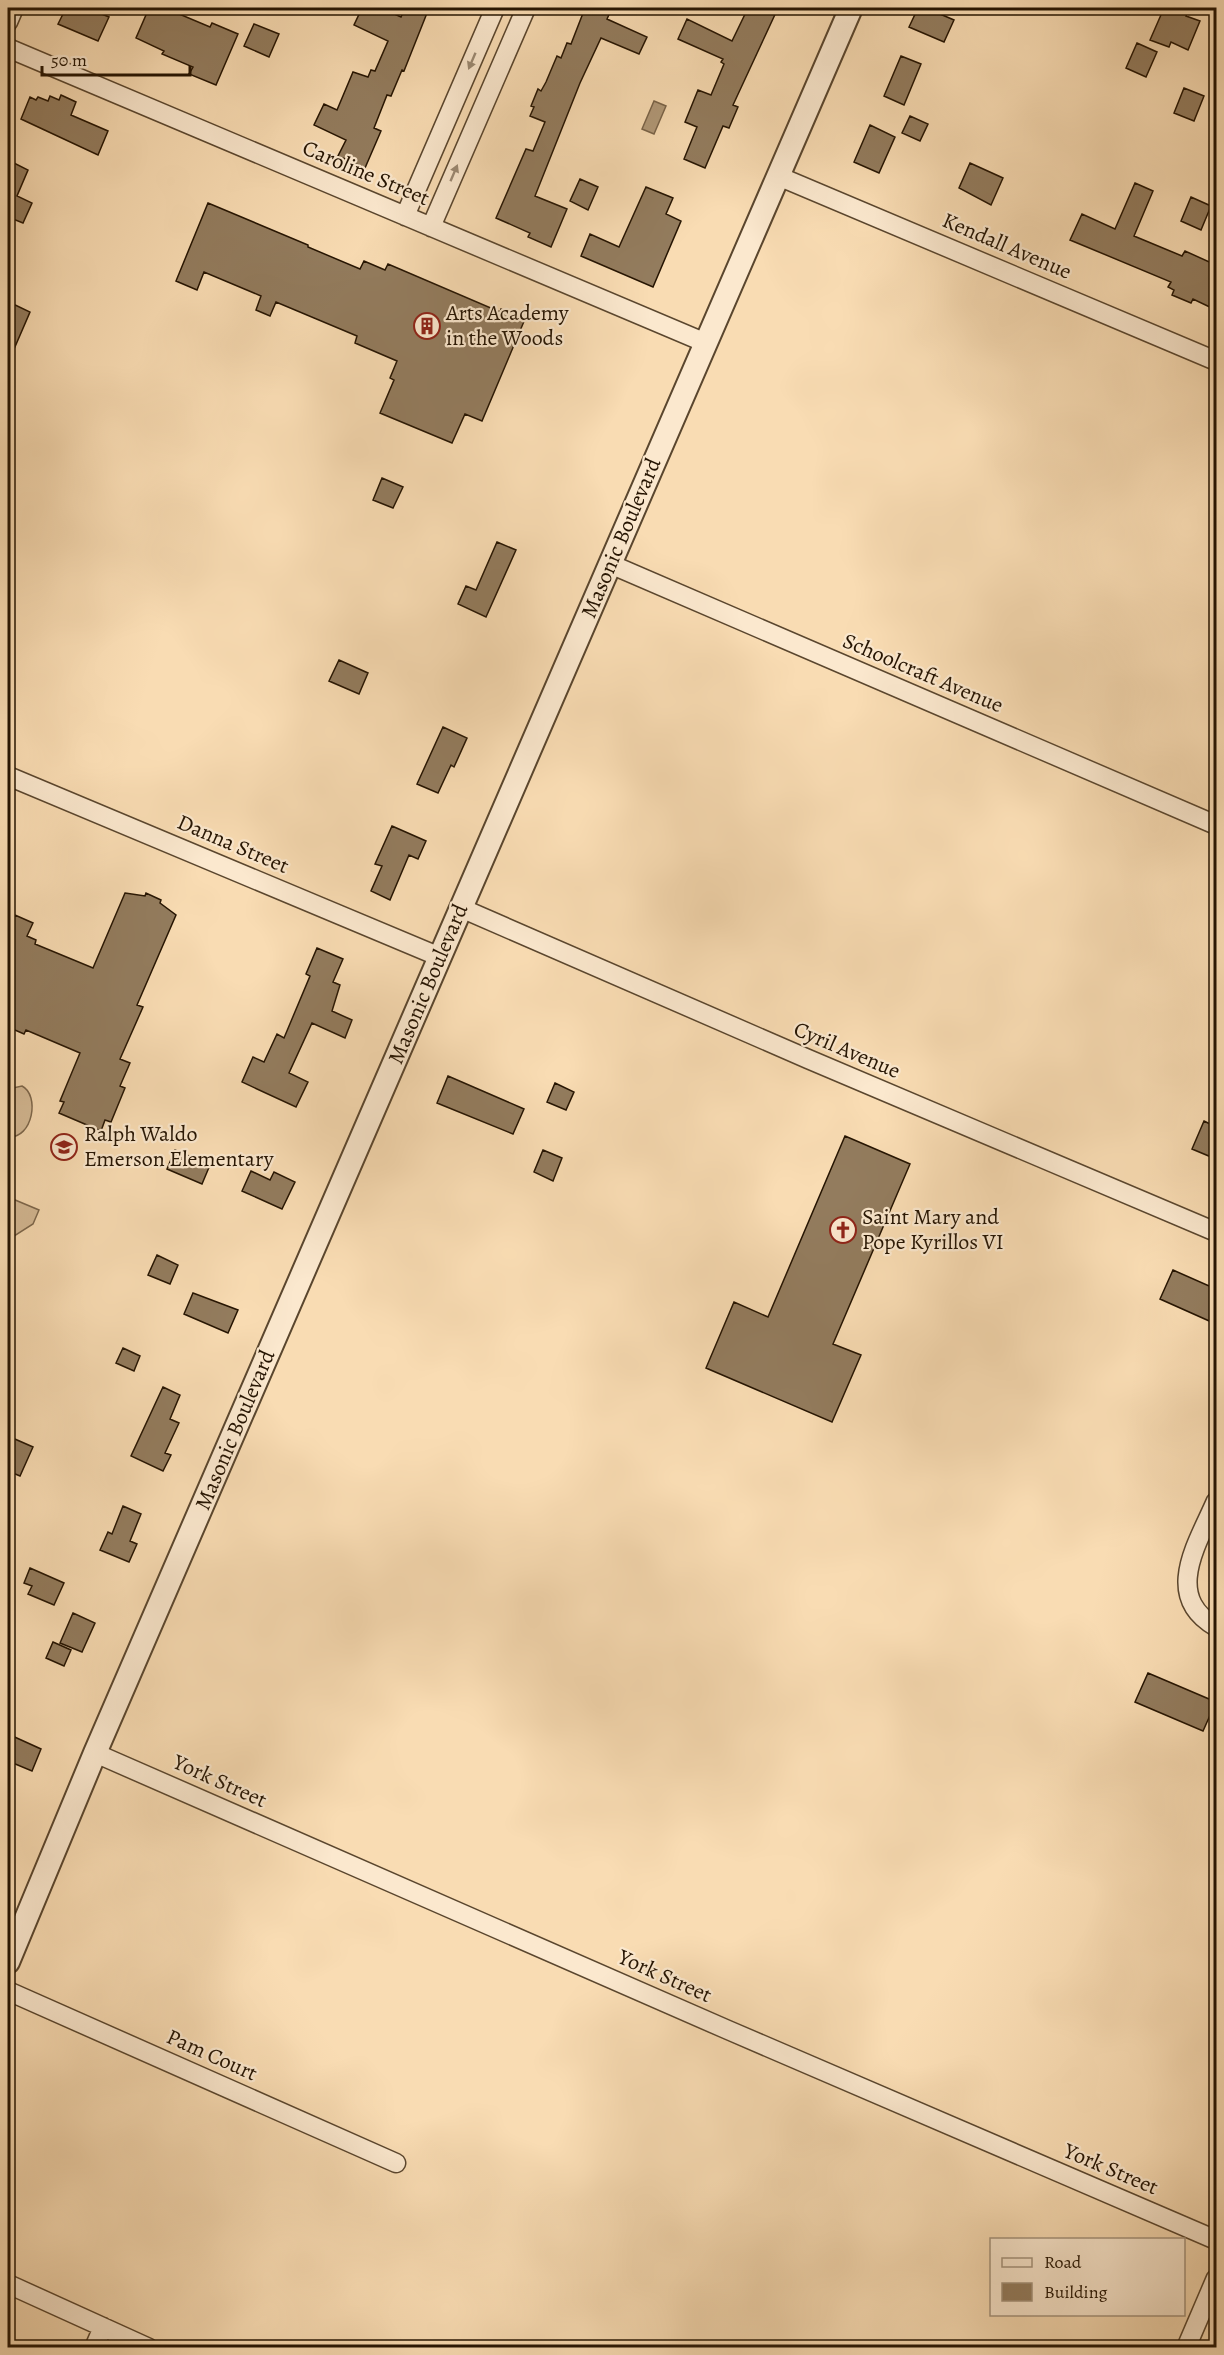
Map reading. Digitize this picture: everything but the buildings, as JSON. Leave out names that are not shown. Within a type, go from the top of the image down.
[{"type":"street","points":[[8,22],[14,8]]},
{"type":"street","points":[[405,216],[495,8]]},
{"type":"street","points":[[431,227],[526,8]]},
{"type":"street","name":"Masonic Boulevard","points":[[8,1962],[95,1753],[851,8]]},
{"type":"street","name":"Caroline Street","points":[[8,48],[706,343]]},
{"type":"street","name":"Kendall Avenue","points":[[778,176],[1216,361]]},
{"type":"street","name":"Schoolcraft Avenue","points":[[610,564],[1216,825]]},
{"type":"street","name":"Danna Street","points":[[8,776],[440,957]]},
{"type":"street","name":"Cyril Avenue","points":[[461,908],[808,1059],[1216,1232]]},
{"type":"street","points":[[1216,1501],[1191,1560],[1187,1586],[1189,1598],[1197,1612],[1216,1627]]},
{"type":"street","name":"York Street","points":[[95,1753],[739,2035],[1216,2240]]},
{"type":"street","name":"Pam Court","points":[[8,1991],[396,2163]]},
{"type":"street","points":[[1186,2348],[1216,2278]]},
{"type":"street","points":[[8,2284],[148,2348]]},
{"type":"street","points":[[94,2348],[103,2327]]},
{"type":"shaded area","points":[[654,101],[666,106],[654,134],[642,129]]},
{"type":"shaded area","points":[[22,1086],[31,1098],[31,1116],[23,1131],[17,1136],[8,1137],[8,1089]]},
{"type":"shaded area","points":[[8,1197],[39,1210],[33,1224],[8,1240]]},
{"type":"place","name":"Arts Academy in the Woods","points":[[427,326]]},
{"type":"place","name":"Ralph Waldo Emerson Elementary","points":[[64,1147]]},
{"type":"place","name":"Saint Mary and Pope Kyrillos VI","points":[[843,1230]]}]
